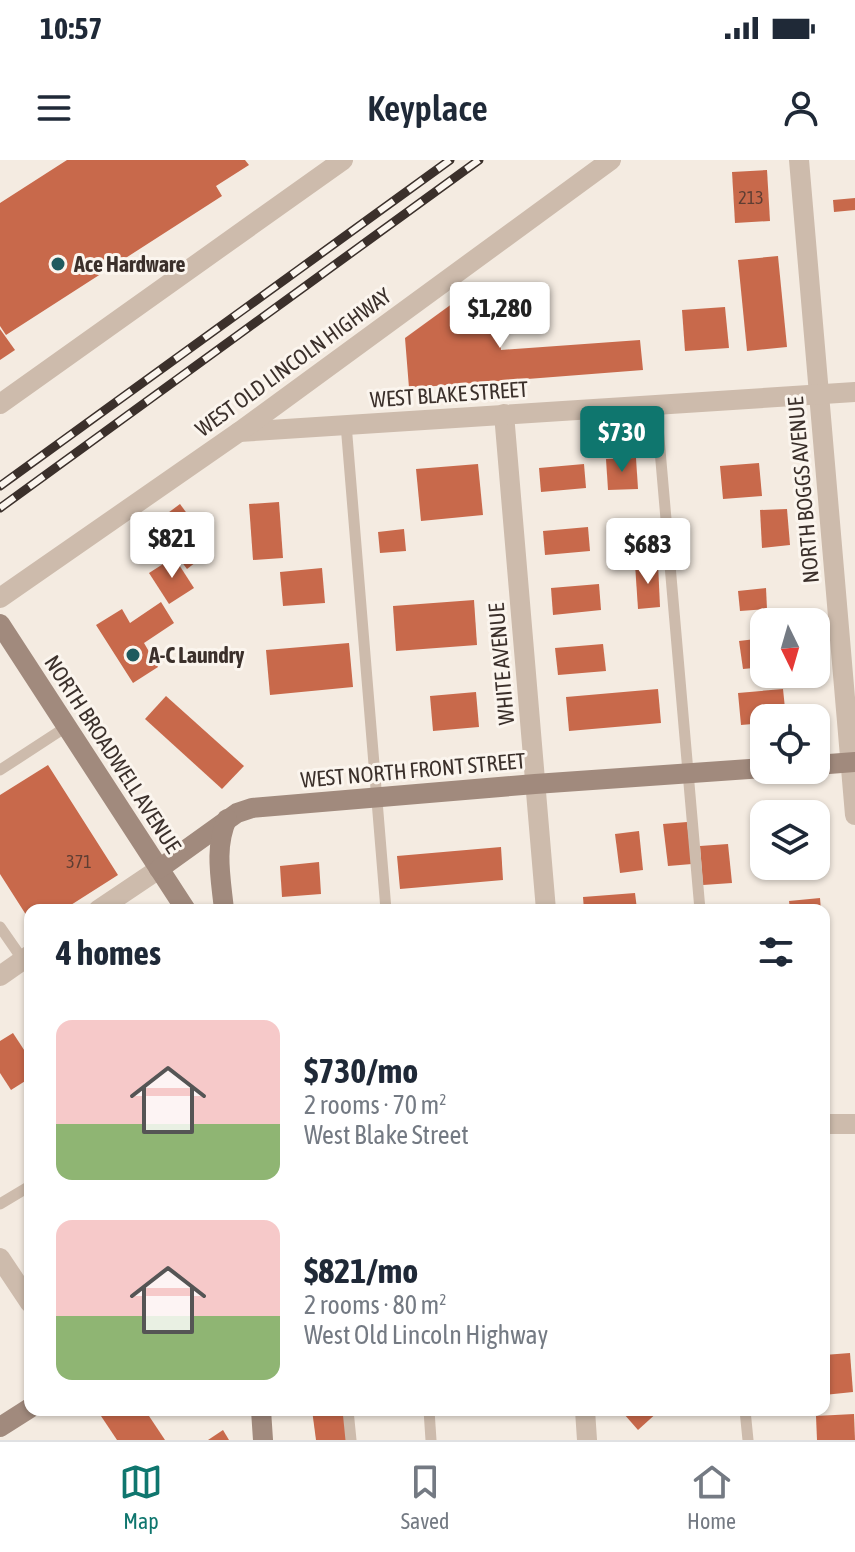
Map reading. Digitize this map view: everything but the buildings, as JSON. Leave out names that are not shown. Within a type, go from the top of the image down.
[{"type":"street","points":[[0,404],[343,160]]},
{"type":"street","name":"WEST OLD LINCOLN HIGHWAY","points":[[0,598],[239,432],[611,160]]},
{"type":"street","name":"NORTH BOGGS AVENUE","points":[[799,160],[853,762],[855,815]]},
{"type":"street","name":"WEST BLAKE STREET","points":[[239,432],[855,392]]},
{"type":"street","name":"WHITE AVENUE","points":[[504,414],[545,904]]},
{"type":"street","name":"NORTH BROADWELL AVENUE","points":[[0,624],[182,904]]},
{"type":"street","points":[[830,764],[853,762]]},
{"type":"street","name":"WEST NORTH FRONT STREET","points":[[107,904],[227,819],[252,808],[750,769]]},
{"type":"street","points":[[224,904],[219,849],[227,819]]},
{"type":"street","points":[[0,976],[24,959]]},
{"type":"street","points":[[830,1124],[855,1124]]},
{"type":"street","points":[[0,1258],[24,1294]]},
{"type":"street","points":[[0,1427],[24,1412]]},
{"type":"street","points":[[261,1416],[263,1440]]},
{"type":"street","points":[[585,1416],[587,1440]]},
{"type":"lane","points":[[656,404],[699,904]]},
{"type":"lane","points":[[346,424],[386,904]]},
{"type":"lane","points":[[0,770],[66,727]]},
{"type":"lane","points":[[0,927],[24,956]]},
{"type":"lane","points":[[0,1204],[24,1190]]},
{"type":"lane","points":[[349,1416],[351,1440]]},
{"type":"lane","points":[[429,1416],[431,1440]]},
{"type":"lane","points":[[746,1416],[748,1440]]},
{"type":"railway","points":[[0,486],[450,160]]},
{"type":"railway","points":[[0,508],[479,160]]},
{"type":"place","name":"Ace Hardware","points":[[58,264]]},
{"type":"place","name":"A-C Laundry","points":[[133,655]]}]
